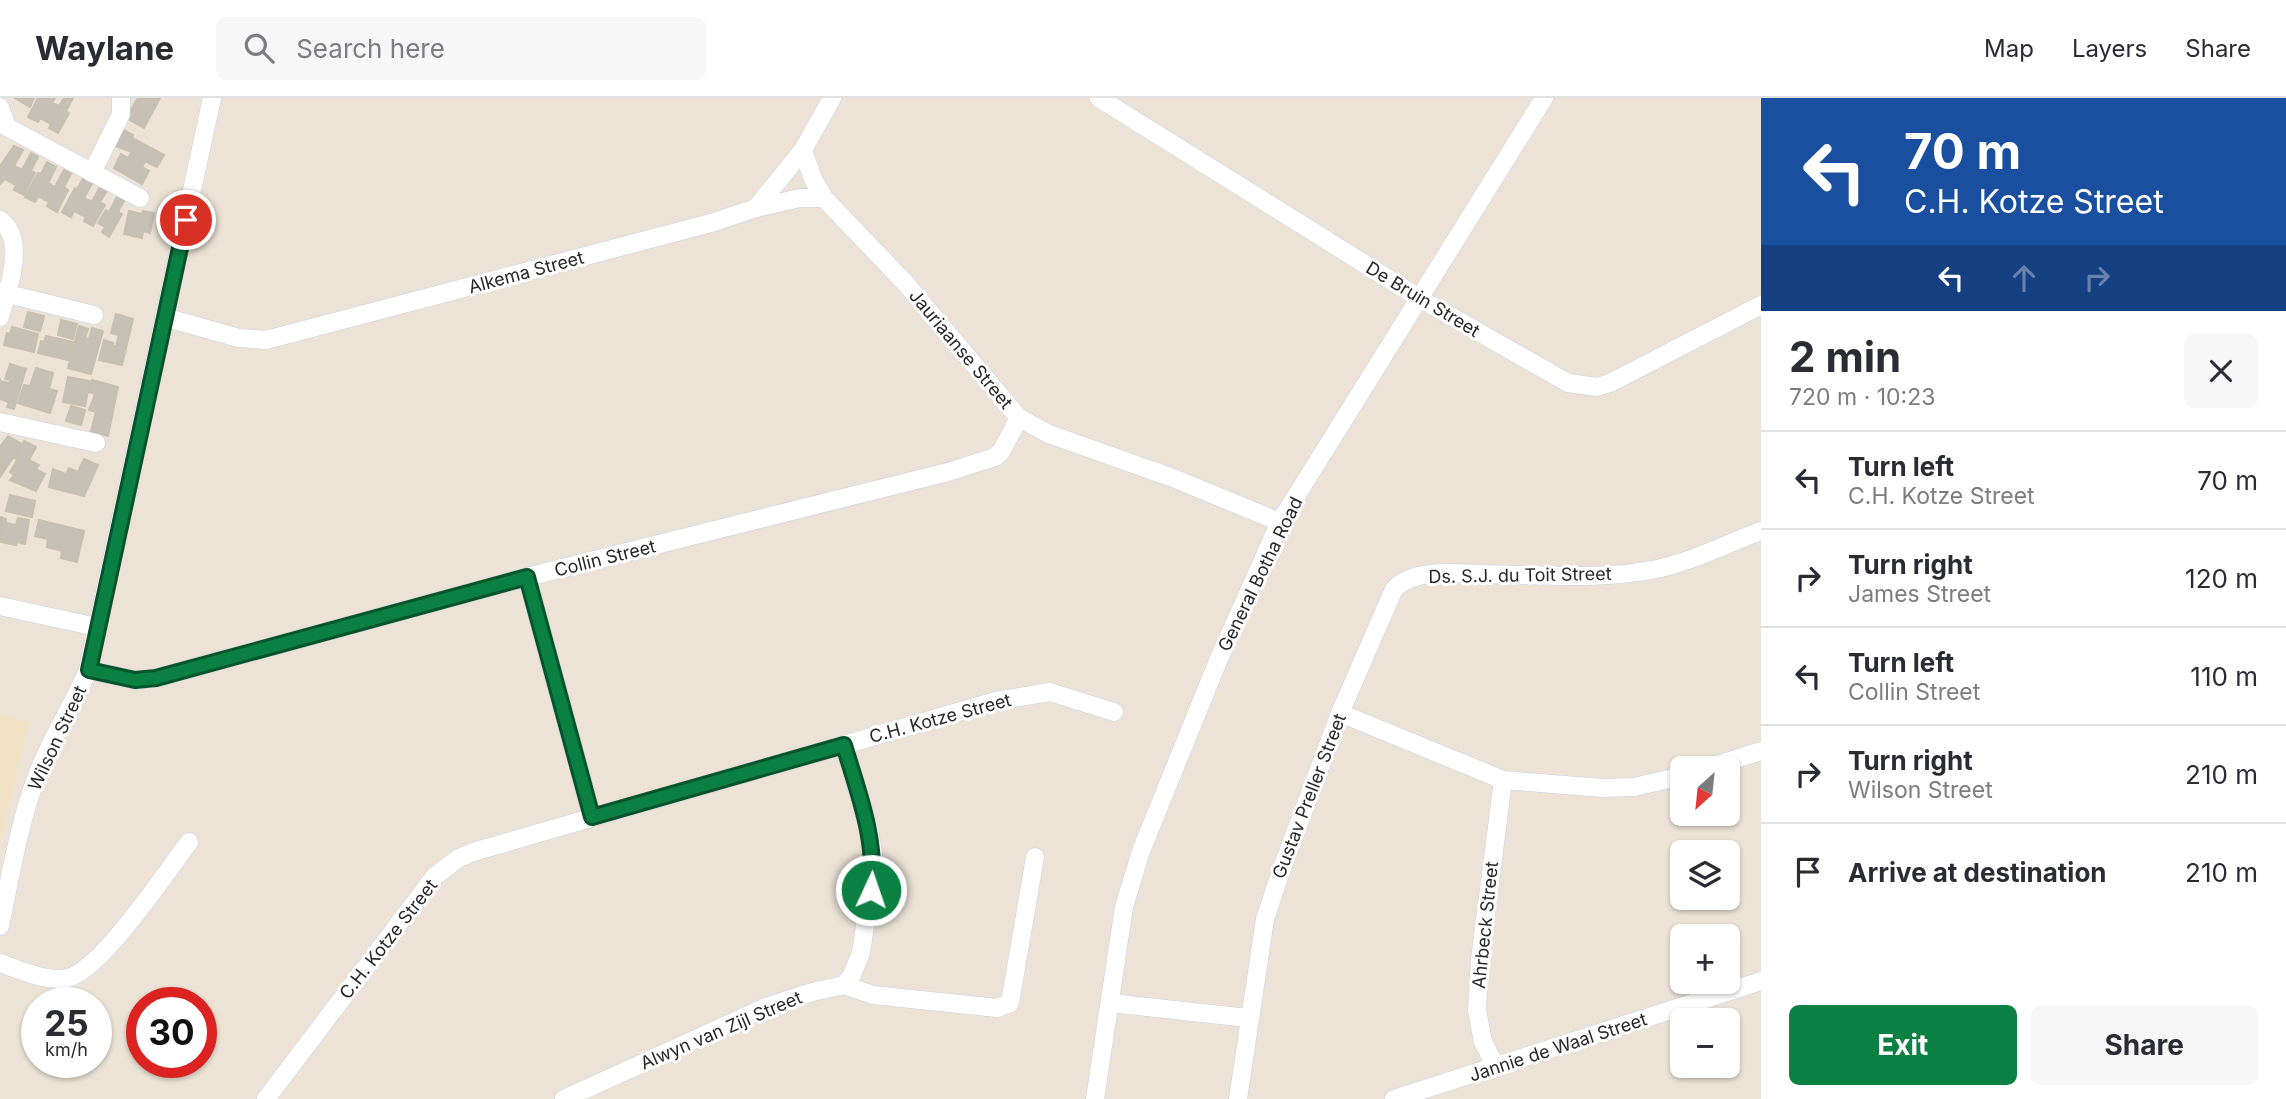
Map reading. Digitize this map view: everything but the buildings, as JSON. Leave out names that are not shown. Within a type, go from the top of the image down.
[{"type":"street","points":[[92,173],[121,114],[121,98]]},
{"type":"street","name":"Wilson Street","points":[[0,926],[30,795],[48,751],[89,670],[212,98]]},
{"type":"street","points":[[756,208],[803,150],[832,98]]},
{"type":"street","name":"De Bruin Street","points":[[1099,98],[1419,298],[1568,383],[1597,387],[1610,383],[1761,305]]},
{"type":"street","name":"General Botha Road","points":[[1095,1099],[1124,907],[1141,851],[1218,661],[1280,523],[1545,98]]},
{"type":"street","points":[[0,107],[4,135],[92,173],[140,198]]},
{"type":"street","name":"Jauriaanse Street","points":[[803,150],[813,179],[824,198],[907,285],[1019,418],[1048,434],[1173,478],[1280,523]]},
{"type":"street","points":[[756,208],[800,198],[824,198]]},
{"type":"street","name":"Alkema Street","points":[[164,317],[239,338],[266,340],[710,223],[756,208]]},
{"type":"street","points":[[0,220],[8,226],[15,241],[0,317]]},
{"type":"street","points":[[3,293],[94,315]]},
{"type":"street","name":"Collin Street","points":[[89,670],[135,680],[156,678],[527,577],[987,461],[1001,452],[1019,418]]},
{"type":"street","points":[[0,422],[96,443]]},
{"type":"street","name":"Ds. S.J. du Toit Street","points":[[1399,585],[1416,577],[1444,573],[1601,576],[1652,570],[1761,531]]},
{"type":"street","points":[[527,577],[592,817]]},
{"type":"street","name":"Gustav Preller Street","points":[[1248,1017],[1265,919],[1280,871],[1340,713],[1391,594],[1399,585]]},
{"type":"street","points":[[0,606],[97,627]]},
{"type":"street","name":"C.H. Kotze Street","points":[[266,1099],[435,876],[459,858],[996,701],[1031,694],[1058,694],[1114,712]]},
{"type":"street","points":[[1340,713],[1503,780],[1604,788],[1634,787],[1670,779]]},
{"type":"street","points":[[844,745],[869,829],[873,863],[861,953],[855,971],[844,985],[873,995],[997,1007],[1010,1003],[1035,857]]},
{"type":"street","points":[[1740,758],[1761,751]]},
{"type":"street","name":"Ahrbeck Street","points":[[1496,1067],[1483,1042],[1477,1010],[1480,960],[1503,780]]},
{"type":"street","points":[[0,963],[49,978],[65,979],[77,974],[91,965],[109,946],[189,842]]},
{"type":"street","name":"Jannie de Waal Street","points":[[1394,1099],[1761,981]]},
{"type":"street","name":"Alwyn van Zijl Street","points":[[564,1099],[766,1007],[844,985]]},
{"type":"street","points":[[1110,1003],[1248,1017],[1238,1099]]},
{"type":"shaded area","points":[[0,715],[29,722],[0,842]]},
{"type":"route","points":[[186,220],[89,670],[135,680],[156,678],[527,577],[592,817],[844,745],[869,829],[873,853],[871,890]]}]
